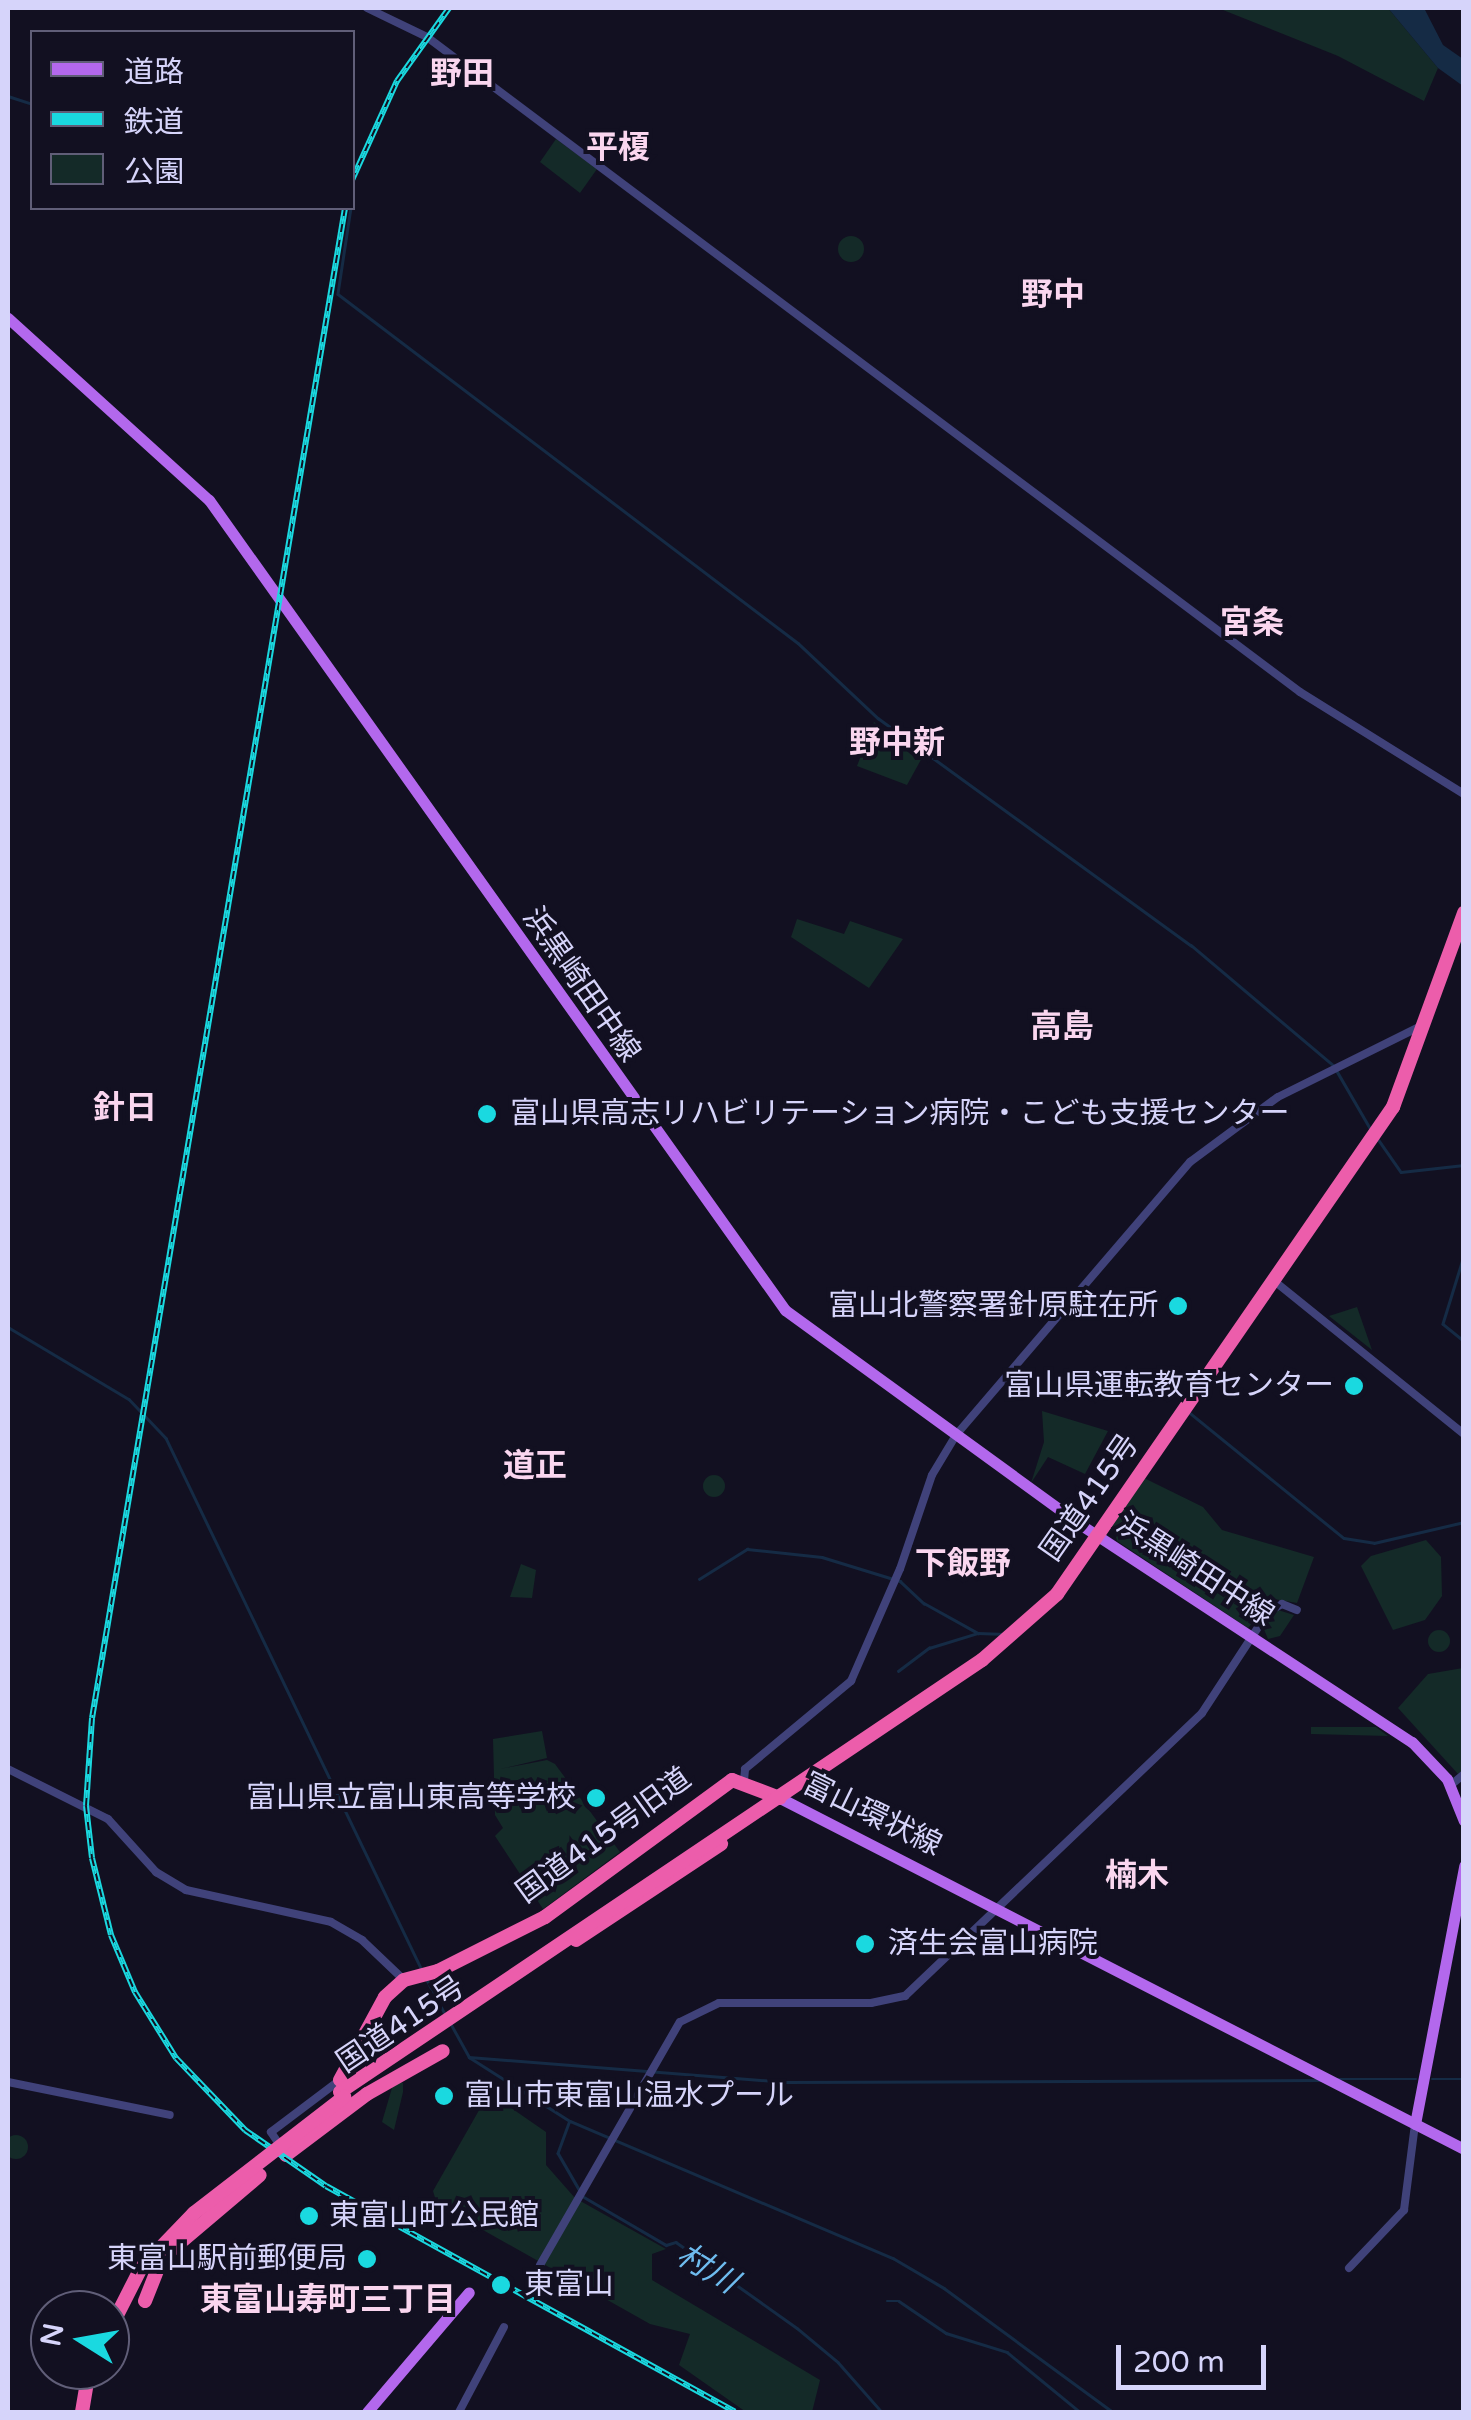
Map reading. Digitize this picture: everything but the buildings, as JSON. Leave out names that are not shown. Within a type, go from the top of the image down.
[{"type":"highway","name":"国道415号","points":[[120,2290],[135,2264],[192,2210],[341,2089],[780,1798],[1016,1633],[1057,1594],[1392,1107],[1426,1026],[1464,912]]},
{"type":"highway","points":[[744,1780],[780,1798]]},
{"type":"highway","name":"国道415号旧道","points":[[410,1978],[433,1973],[559,1908],[717,1788],[744,1780]]},
{"type":"highway","points":[[341,2089],[386,1997],[410,1978]]},
{"type":"highway","name":"国道415号","points":[[286,2155],[367,2094],[443,2051]]},
{"type":"highway","points":[[145,2301],[162,2258],[260,2174]]},
{"type":"highway","name":"国道415号","points":[[130,2290],[141,2268],[192,2210]]},
{"type":"main road","name":"浜黒崎田中線","points":[[8,318],[209,500],[770,1294],[956,1435],[1098,1536],[1412,1742],[1452,1785],[1464,1821]]},
{"type":"main road","name":"富山環状線","points":[[780,1798],[1464,2146]]},
{"type":"main road","points":[[1415,2121],[1464,1866]]},
{"type":"main road","points":[[368,2412],[469,2292]]},
{"type":"street","points":[[367,8],[427,37],[1300,692],[1464,794]]},
{"type":"street","points":[[744,1780],[746,1769],[851,1681],[900,1569],[932,1475],[956,1435],[1190,1162],[1278,1097],[1426,1026]]},
{"type":"street","points":[[1273,1280],[1464,1434]]},
{"type":"street","points":[[540,2265],[632,2098],[687,2016],[719,2003],[871,2004],[904,1996],[1202,1713],[1275,1606],[1297,1610]]},
{"type":"street","points":[[8,1769],[108,1819],[156,1872],[186,1890],[331,1922],[362,1940],[410,1978]]},
{"type":"street","points":[[1452,1785],[1464,1774]]},
{"type":"street","points":[[8,2082],[170,2115]]},
{"type":"street","points":[[286,2155],[271,2132],[341,2089]]},
{"type":"street","points":[[1349,2268],[1404,2210],[1415,2121]]},
{"type":"street","points":[[459,2412],[504,2327]]},
{"type":"green space","points":[[1218,8],[1388,8],[1438,68],[1424,101],[1338,56]]},
{"type":"green space","points":[[556,139],[597,169],[580,193],[540,162]]},
{"type":"green space","points":[[851,236],[860,240],[864,249],[860,258],[851,262],[842,258],[838,249],[842,240]]},
{"type":"green space","points":[[874,722],[923,756],[907,785],[857,766]]},
{"type":"green space","points":[[797,919],[844,934],[850,921],[903,939],[869,988],[791,937]]},
{"type":"green space","points":[[1357,1307],[1372,1350],[1329,1316]]},
{"type":"green space","points":[[1042,1411],[1108,1431],[1085,1474],[1048,1457],[1031,1483],[1044,1442]]},
{"type":"green space","points":[[714,1475],[722,1478],[722,1494],[714,1497],[706,1494],[703,1486],[706,1478]]},
{"type":"green space","points":[[1144,1478],[1203,1507],[1222,1530],[1314,1557],[1297,1603],[1274,1599],[1248,1628],[1117,1541],[1113,1525]]},
{"type":"green space","points":[[1426,1540],[1441,1557],[1442,1596],[1425,1620],[1393,1630],[1361,1566],[1371,1556]]},
{"type":"green space","points":[[521,1564],[536,1570],[532,1598],[510,1597]]},
{"type":"green space","points":[[1278,1610],[1294,1615],[1280,1636],[1268,1639],[1263,1627]]},
{"type":"green space","points":[[1439,1630],[1447,1633],[1447,1649],[1439,1652],[1431,1649],[1428,1641],[1431,1633]]},
{"type":"green space","points":[[1463,1668],[1463,1770],[1458,1774],[1398,1708],[1428,1674]]},
{"type":"green space","points":[[1311,1727],[1376,1727],[1388,1736],[1311,1734]]},
{"type":"green space","points":[[542,1731],[547,1758],[500,1769],[547,1760],[555,1764],[620,1852],[543,1909],[495,1836],[503,1828],[495,1815],[493,1739]]},
{"type":"green space","points":[[394,2081],[403,2083],[403,2092],[394,2130],[382,2122]]},
{"type":"green space","points":[[494,2096],[546,2132],[546,2165],[575,2198],[666,2249],[652,2254],[652,2280],[820,2380],[812,2412],[746,2412],[679,2365],[690,2334],[650,2324],[437,2204],[433,2191],[486,2098]]},
{"type":"green space","points":[[16,2135],[25,2138],[25,2156],[16,2159],[7,2156],[4,2147],[7,2138]]},
{"type":"water","points":[[1388,8],[1424,8],[1443,45],[1463,59],[1463,86],[1438,68]]},
{"type":"waterway","points":[[8,96],[30,103]]},
{"type":"waterway","points":[[351,210],[338,294],[798,643],[878,718],[1191,945],[1334,1066],[1370,1128]]},
{"type":"waterway","points":[[1378,1139],[1401,1172],[1464,1165]]},
{"type":"waterway","points":[[1464,1256],[1443,1324],[1464,1341]]},
{"type":"waterway","points":[[8,1327],[129,1399],[166,1438],[421,1968]]},
{"type":"waterway","points":[[1190,1413],[1344,1538],[1374,1543],[1464,1522]]},
{"type":"waterway","points":[[699,1579],[747,1549],[822,1557],[900,1581],[924,1603],[978,1633]]},
{"type":"waterway","points":[[898,1671],[929,1648],[978,1633],[1005,1634]]},
{"type":"waterway","points":[[427,1980],[444,2012]]},
{"type":"waterway","points":[[451,2024],[469,2057],[570,2121],[893,2258],[944,2288],[1113,2412]]},
{"type":"waterway","points":[[469,2057],[786,2082],[1320,2080]]},
{"type":"waterway","points":[[1338,2079],[1416,2079]]},
{"type":"waterway","points":[[1432,2079],[1464,2079]]},
{"type":"waterway","name":"村川","points":[[569,2123],[558,2153],[580,2191]]},
{"type":"waterway","name":"村川","points":[[584,2197],[666,2245],[676,2242],[797,2328],[838,2362],[882,2412]]},
{"type":"waterway","points":[[887,2301],[899,2301],[946,2333],[1007,2352],[1080,2412]]},
{"type":"railway","points":[[355,173],[397,81],[449,8]]},
{"type":"railway","points":[[345,210],[92,1718],[86,1806],[92,1858],[111,1935],[135,1992],[176,2058],[245,2130],[326,2186],[735,2412]]},
{"type":"place","name":"富山県高志リハビリテーション病院・こども支援センター","points":[[487,1114]]},
{"type":"place","name":"富山北警察署針原駐在所","points":[[1178,1306]]},
{"type":"place","name":"富山県運転教育センター","points":[[1354,1386]]},
{"type":"place","name":"富山県立富山東高等学校","points":[[596,1798]]},
{"type":"place","name":"済生会富山病院","points":[[865,1944]]},
{"type":"place","name":"富山市東富山温水プール","points":[[444,2096]]},
{"type":"place","name":"東富山町公民館","points":[[309,2216]]},
{"type":"place","name":"東富山駅前郵便局","points":[[367,2259]]},
{"type":"place","name":"東富山","points":[[501,2285]]},
{"type":"district","name":"野田","points":[[462,74]]},
{"type":"district","name":"平榎","points":[[618,148]]},
{"type":"district","name":"野中","points":[[1053,295]]},
{"type":"district","name":"宮条","points":[[1252,623]]},
{"type":"district","name":"野中新","points":[[897,743]]},
{"type":"district","name":"高島","points":[[1062,1027]]},
{"type":"district","name":"針日","points":[[125,1108]]},
{"type":"district","name":"道正","points":[[535,1466]]},
{"type":"district","name":"下飯野","points":[[963,1564]]},
{"type":"district","name":"楠木","points":[[1137,1876]]},
{"type":"district","name":"東富山寿町三丁目","points":[[328,2300]]}]
